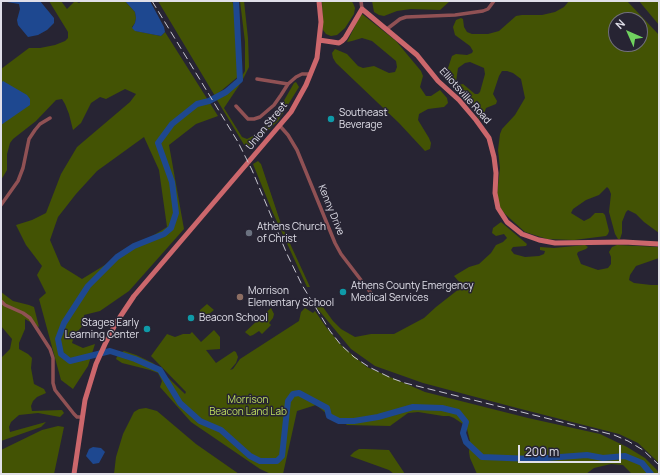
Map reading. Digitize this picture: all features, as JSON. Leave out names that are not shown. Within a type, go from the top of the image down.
[{"type":"main road","name":"Union Street","points":[[74,474],[82,417],[89,384],[106,342],[129,304],[280,126],[294,107],[311,74],[317,58],[321,22],[319,1]]},
{"type":"main road","points":[[319,40],[342,41],[362,8]]},
{"type":"main road","name":"Elliotsville Road","points":[[362,8],[416,55],[438,81],[459,100],[485,132],[489,138],[494,157],[497,203],[504,218],[514,229],[531,238],[555,243],[624,242],[659,244]]},
{"type":"street","points":[[361,1],[362,8]]},
{"type":"street","points":[[387,29],[406,16],[455,15],[483,11],[494,1]]},
{"type":"street","points":[[236,106],[248,119],[260,117],[274,105],[288,84],[296,77],[302,74],[311,74]]},
{"type":"street","points":[[256,79],[288,84]]},
{"type":"street","points":[[1,205],[18,181],[23,168],[29,139],[40,124],[50,118]]},
{"type":"street","name":"Kenny Drive","points":[[280,126],[288,135],[297,150],[335,243],[341,254],[374,297]]},
{"type":"street","points":[[1,301],[30,318],[50,349],[53,358],[53,383],[55,390],[77,417],[82,417]]},
{"type":"green space","points":[[49,1],[61,1],[67,9],[75,1],[79,3],[82,1],[125,1],[135,12],[135,23],[132,27],[136,31],[161,36],[165,32],[218,116],[196,124],[169,145],[184,229],[129,291],[100,311],[84,315],[83,325],[74,336],[72,343],[83,348],[95,344],[88,366],[73,389],[61,380],[39,299],[46,293],[37,275],[42,266],[26,245],[16,225],[32,220],[46,213],[61,174],[77,147],[130,102],[136,94],[125,89],[106,99],[100,97],[91,103],[81,123],[73,130],[65,104],[62,99],[56,100],[36,121],[10,143],[7,154],[7,170],[1,180],[1,69],[29,48],[40,48],[65,41],[68,38],[68,32]],"holes":[[[144,137],[159,170],[167,227],[82,279],[61,266],[50,240],[58,217],[97,171]]]},
{"type":"green space","points":[[158,1],[232,1],[235,9],[240,75],[215,96]]},
{"type":"green space","points":[[240,1],[244,1],[249,67],[242,81],[224,108],[242,137],[247,139],[257,134],[269,122],[282,104],[294,83],[296,82],[299,87],[278,121],[255,143],[246,148],[217,100],[238,82],[245,71],[245,42]]},
{"type":"green space","points":[[322,1],[351,1],[353,3],[355,8],[354,14],[345,28],[337,35],[331,36],[326,34],[323,30]]},
{"type":"green space","points":[[372,1],[450,1],[440,10],[411,9],[397,11],[384,16],[374,12]]},
{"type":"green space","points":[[569,1],[627,1],[637,12],[608,12],[608,52],[648,52],[648,23],[659,35],[659,233],[636,214],[628,210],[622,222],[622,233],[620,239],[618,239],[615,234],[609,212],[611,194],[607,187],[599,195],[586,200],[573,209],[571,213],[584,221],[595,213],[603,213],[605,215],[609,231],[606,236],[574,240],[547,239],[525,232],[505,214],[499,206],[497,194],[500,168],[498,150],[500,134],[502,129],[515,115],[525,98],[521,79],[513,73],[502,71],[493,94],[497,101],[496,104],[486,108],[482,119],[479,119],[472,104],[457,90],[457,87],[458,85],[463,84],[475,94],[478,94],[480,92],[485,74],[484,68],[470,62],[465,63],[458,68],[456,82],[451,83],[446,79],[446,74],[452,56],[456,54],[467,55],[473,51],[470,46],[455,35],[453,27],[456,20],[461,18],[463,19],[464,27],[467,32],[472,34],[488,34],[499,31],[516,16],[542,15],[555,12],[564,7]]},
{"type":"green space","points":[[639,1],[659,1],[659,25]]},
{"type":"green space","points":[[362,14],[396,41],[421,71],[423,76],[420,87],[426,96],[431,96],[440,90],[447,98],[448,103],[444,107],[428,109],[419,114],[418,120],[431,143],[430,149],[425,151],[399,123],[336,63],[333,58],[332,53],[335,49],[347,54],[358,66],[363,68],[374,66],[389,73],[395,72],[397,67],[396,61],[372,41],[362,38],[347,42]]},
{"type":"green space","points":[[258,161],[261,164],[281,224],[310,287],[307,287],[273,213],[253,164]]},
{"type":"green space","points":[[501,222],[527,244],[526,246],[513,247],[511,250],[514,254],[525,257],[539,256],[544,254],[545,251],[540,250],[540,247],[554,248],[585,245],[588,247],[577,254],[581,264],[598,270],[608,268],[611,264],[609,252],[612,247],[617,245],[659,247],[659,258],[636,266],[630,275],[629,280],[634,283],[659,285],[659,463],[638,443],[619,434],[423,383],[375,366],[351,349],[317,308],[320,303],[341,329],[355,337],[371,334],[394,334],[424,318],[459,289],[461,284],[454,276],[469,267],[479,264],[491,253],[496,245],[503,242],[507,238],[504,234],[496,236],[492,233],[493,228]]},
{"type":"green space","points":[[1,292],[13,301],[34,307],[39,327],[25,319],[25,329],[19,343],[19,349],[32,358],[31,368],[34,384],[44,389],[46,393],[37,397],[33,401],[31,406],[32,411],[62,410],[64,413],[60,417],[38,413],[19,415],[11,422],[9,427],[10,432],[46,422],[41,427],[1,441],[1,358],[10,349],[12,339],[1,326]]},
{"type":"green space","points":[[207,304],[214,310],[204,318],[200,314],[200,310]]},
{"type":"green space","points":[[271,308],[274,314],[269,323],[271,325],[262,334],[259,331],[250,336],[245,332]]},
{"type":"green space","name":"Morrison Beacon Land Lab","points":[[305,308],[313,313],[315,311],[341,345],[367,367],[425,392],[528,418],[600,434],[627,447],[645,458],[659,474],[632,474],[623,465],[611,464],[594,468],[586,474],[477,474],[470,458],[470,441],[467,429],[463,424],[454,418],[418,412],[408,413],[390,426],[347,425],[343,422],[338,423],[316,405],[297,411],[283,474],[271,474],[260,469],[191,422],[160,387],[162,381],[158,373],[122,363],[116,359],[118,354],[124,351],[153,363],[185,394],[186,392],[151,356],[167,334],[175,337],[183,334],[190,334],[192,332],[201,342],[214,330],[220,337],[220,349],[206,350],[216,363],[234,351],[236,352],[238,357],[236,363],[230,370],[233,369],[240,359],[299,321],[301,312]]},
{"type":"green space","points":[[146,408],[157,411],[196,444],[239,474],[114,474],[116,457],[123,434],[134,412],[139,409]]},
{"type":"green space","points":[[58,426],[64,427],[54,474],[1,474],[1,450],[42,430]]},
{"type":"green space","points":[[359,449],[389,450],[405,474],[394,474],[389,470],[350,456]]},
{"type":"water","points":[[1,1],[40,1],[54,18],[54,23],[47,30],[38,35],[28,37],[18,25],[17,20],[20,9],[19,4]]},
{"type":"water","points":[[125,1],[150,1],[164,27],[165,32],[161,36],[135,31],[132,28],[136,18],[135,12]]},
{"type":"water","points":[[3,81],[27,95],[30,99],[30,105],[1,125],[1,83]]},
{"type":"water","points":[[93,447],[101,448],[105,452],[99,463],[93,464],[86,456],[89,449]]},
{"type":"waterway","points":[[236,1],[240,80],[226,92],[209,101],[197,104],[172,124],[158,143],[172,182],[176,213],[171,228],[164,234],[134,246],[117,257],[88,286],[64,323],[58,339],[61,354],[70,361],[110,351],[135,359],[160,370],[180,403],[200,421],[221,430],[250,456],[260,461],[277,461],[282,456],[288,401],[293,394],[299,393],[327,408],[329,416],[339,421],[354,421],[378,417],[413,407],[442,408],[458,412],[466,422],[463,433],[466,442],[482,457],[533,459],[587,455],[603,458],[625,456],[642,463],[651,474]]},
{"type":"railway","points":[[152,1],[238,142],[252,170],[287,254],[302,285],[330,331],[341,345],[354,357],[369,367],[405,383],[614,435],[643,450],[659,465]]},
{"type":"place","name":"Southeast Beverage","points":[[331,119]]},
{"type":"place","name":"Athens Church of Christ","points":[[249,233]]},
{"type":"place","name":"Athens County Emergency Medical Services","points":[[343,292]]},
{"type":"place","name":"Morrison Elementary School","points":[[240,297]]},
{"type":"place","name":"Beacon School","points":[[191,318]]},
{"type":"place","name":"Stages Early Learning Center","points":[[147,329]]}]
